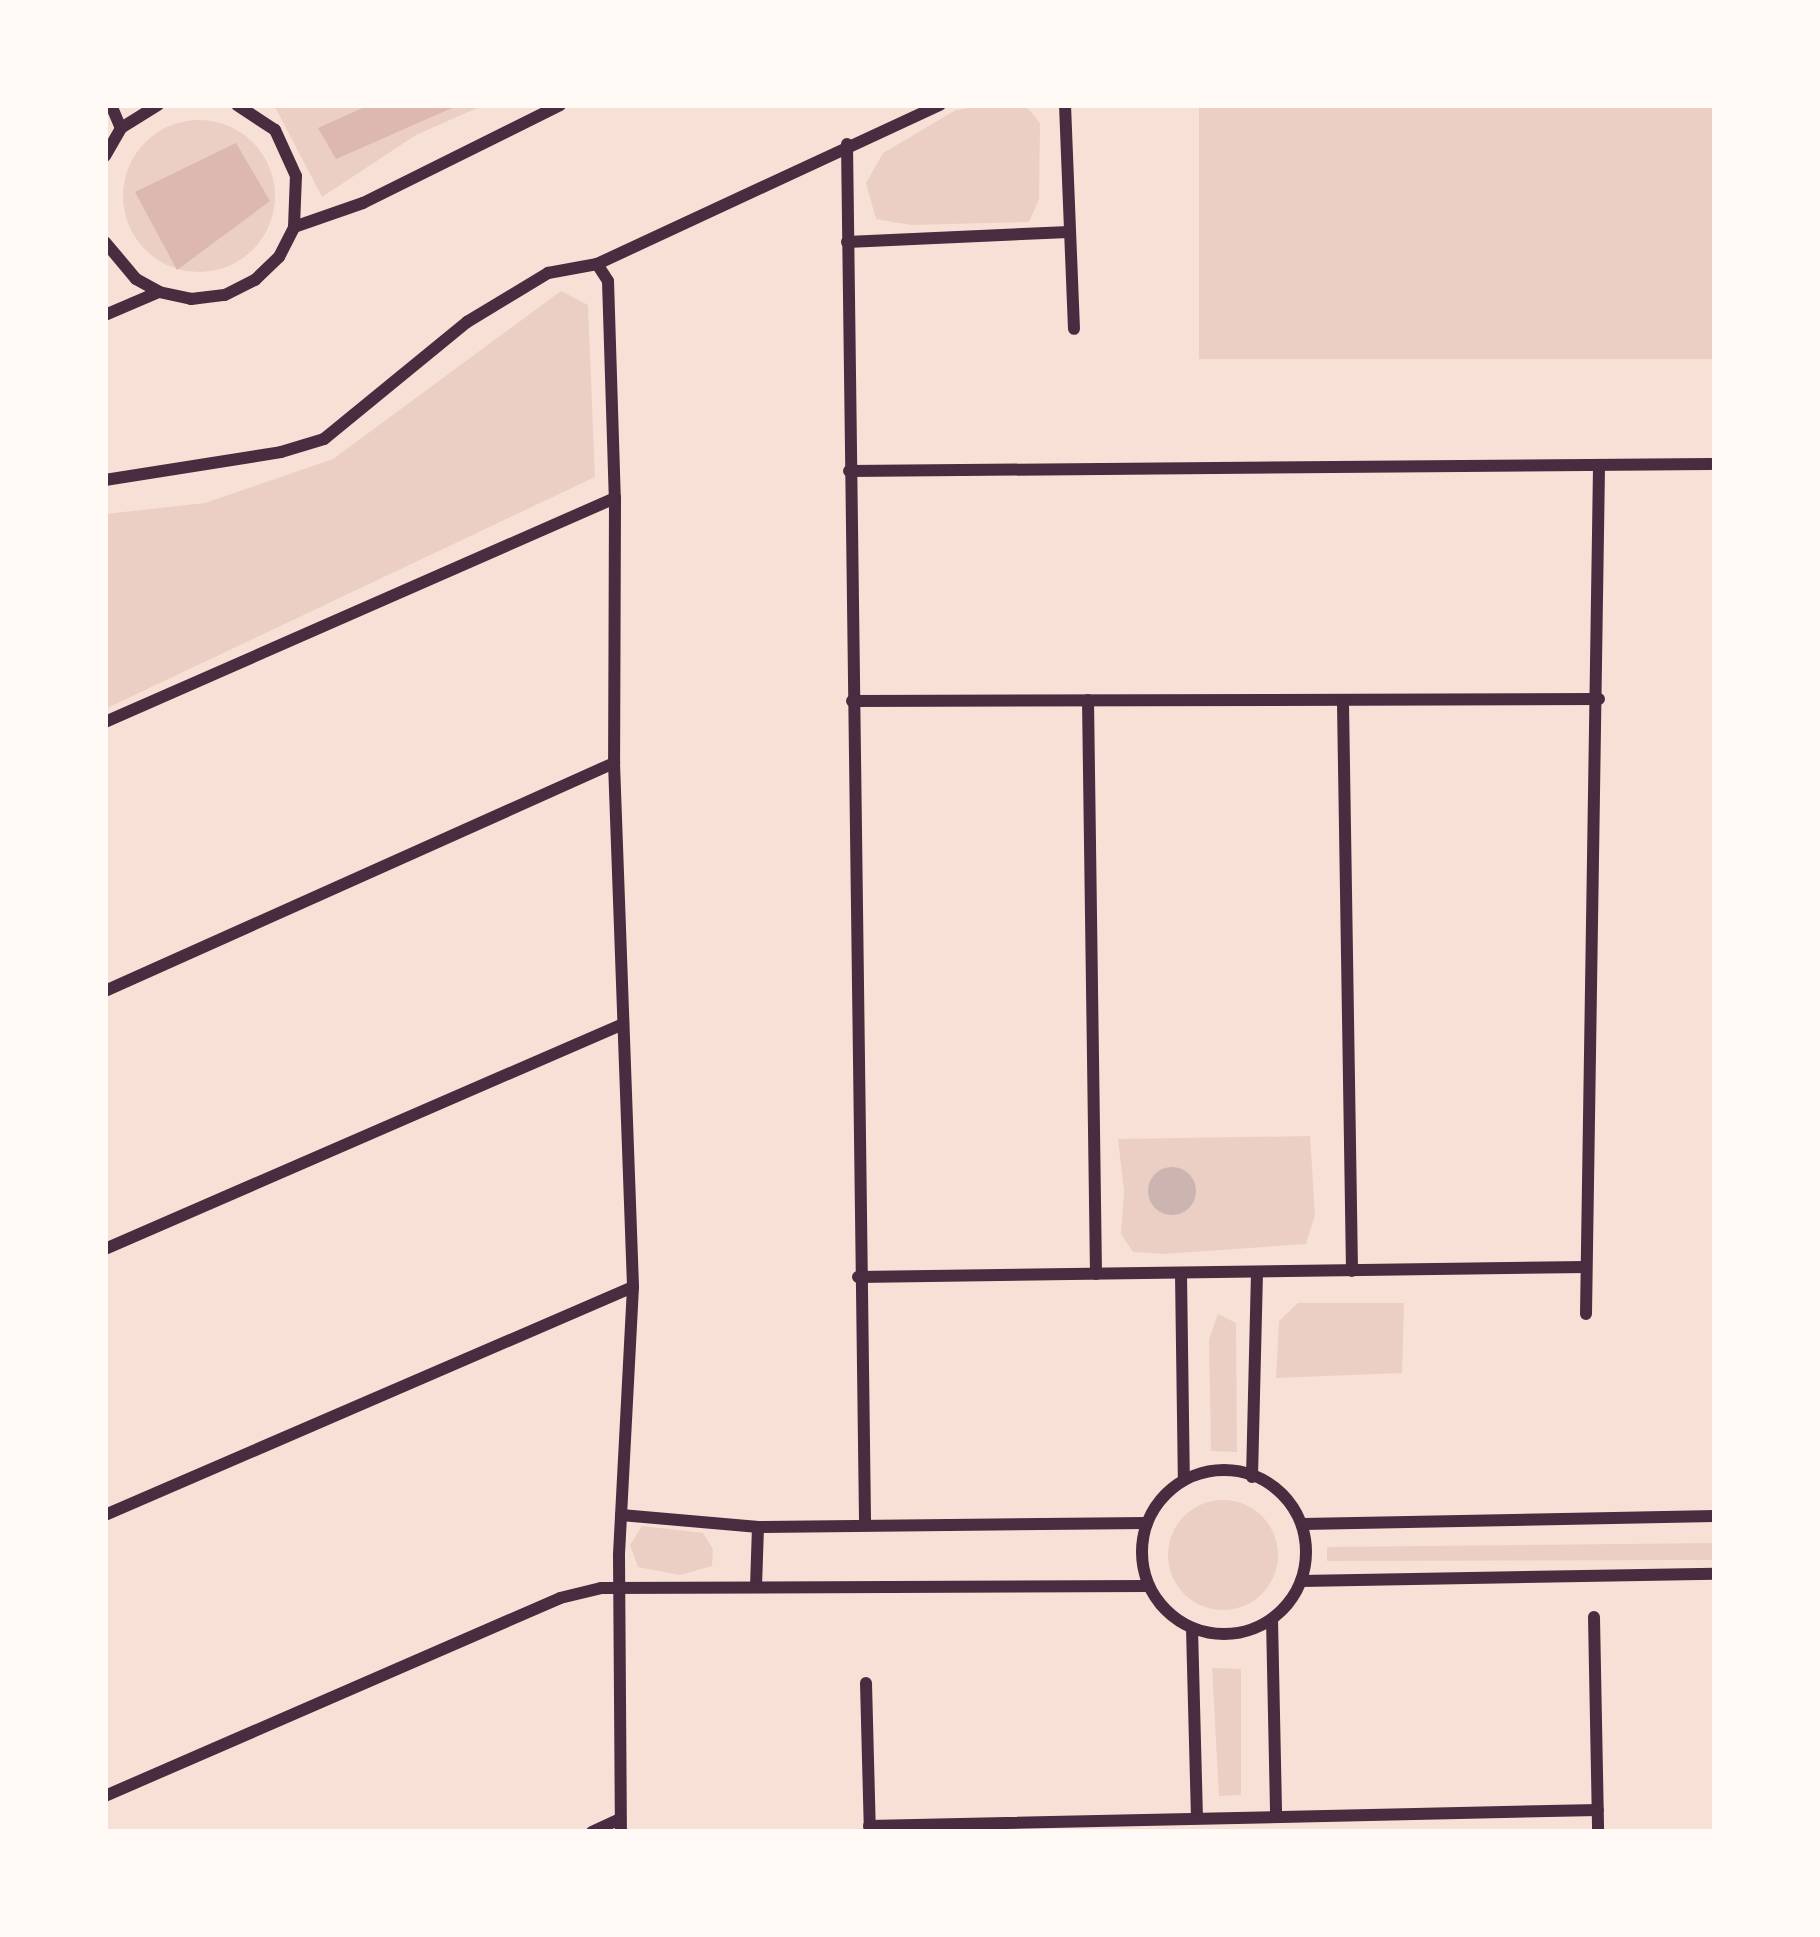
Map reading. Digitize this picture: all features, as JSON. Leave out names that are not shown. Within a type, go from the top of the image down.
[{"type":"street","points":[[111,105],[122,128]]},
{"type":"street","points":[[105,156],[122,128],[158,105]]},
{"type":"street","points":[[105,242],[127,270],[159,292],[191,299],[225,295],[255,280],[278,256],[294,226],[297,188],[275,130],[237,105]]},
{"type":"street","points":[[294,226],[363,203],[560,105]]},
{"type":"street","points":[[105,480],[281,452],[324,439],[467,322],[512,292],[548,273],[597,265],[847,144],[940,105]]},
{"type":"street","points":[[1065,105],[1074,329]]},
{"type":"street","points":[[847,144],[858,1277],[866,1524]]},
{"type":"street","points":[[847,242],[1069,232]]},
{"type":"street","points":[[592,1832],[621,1826],[621,1515],[632,1286],[614,763],[615,498],[608,281],[597,265]]},
{"type":"street","points":[[105,315],[159,292]]},
{"type":"street","points":[[849,471],[1711,464]]},
{"type":"street","points":[[1586,1314],[1599,465]]},
{"type":"street","points":[[105,722],[615,498]]},
{"type":"street","points":[[852,701],[1343,704],[1599,699]]},
{"type":"street","points":[[1088,700],[1096,1274]]},
{"type":"street","points":[[1343,704],[1352,1271]]},
{"type":"street","points":[[105,991],[614,763]]},
{"type":"street","points":[[105,1249],[623,1024]]},
{"type":"street","points":[[858,1277],[1586,1268]]},
{"type":"street","points":[[1181,1274],[1184,1480]]},
{"type":"street","points":[[1252,1478],[1257,1274]]},
{"type":"street","points":[[105,1515],[632,1286]]},
{"type":"street","points":[[1225,1469],[1252,1478],[1284,1495],[1303,1524],[1306,1563],[1301,1581],[1271,1619],[1233,1633],[1192,1628],[1167,1611],[1149,1586],[1142,1564],[1147,1523],[1158,1503],[1184,1480],[1225,1469]]},
{"type":"street","points":[[621,1515],[758,1527],[1147,1523]]},
{"type":"street","points":[[1303,1524],[1715,1516]]},
{"type":"street","points":[[756,1587],[758,1527]]},
{"type":"street","points":[[1301,1581],[1715,1574]]},
{"type":"street","points":[[105,1796],[560,1598],[620,1586],[1149,1586]]},
{"type":"street","points":[[1594,1617],[1598,1832]]},
{"type":"street","points":[[1271,1619],[1276,1817]]},
{"type":"street","points":[[1192,1628],[1197,1818]]},
{"type":"street","points":[[866,1683],[870,1829],[1598,1810]]},
{"type":"street","points":[[1366,1815],[1366,1832]]},
{"type":"shaded area","points":[[274,105],[484,105],[416,135],[322,197]]},
{"type":"shaded area","points":[[369,105],[459,105],[336,159],[318,128]]},
{"type":"shaded area","points":[[1025,105],[1040,123],[1039,199],[1029,222],[911,225],[876,219],[866,183],[883,153],[956,110]]},
{"type":"shaded area","points":[[1199,105],[1715,105],[1715,359],[1199,359]]},
{"type":"shaded area","points":[[199,120],[228,126],[253,142],[269,167],[275,196],[269,225],[253,250],[228,266],[199,272],[170,266],[145,250],[129,225],[123,196],[129,167],[145,142],[170,126]]},
{"type":"shaded area","points":[[236,143],[270,201],[177,270],[135,192]]},
{"type":"shaded area","points":[[561,291],[588,305],[595,477],[105,709],[105,514],[205,503],[333,459]]},
{"type":"shaded area","points":[[1310,1136],[1315,1215],[1306,1244],[1163,1254],[1133,1252],[1121,1234],[1124,1190],[1118,1139]]},
{"type":"shaded area","points":[[1298,1303],[1404,1303],[1402,1373],[1276,1378],[1279,1321]]},
{"type":"shaded area","points":[[1218,1314],[1236,1323],[1237,1452],[1211,1451],[1209,1339]]},
{"type":"shaded area","points":[[1223,1500],[1244,1504],[1262,1516],[1274,1534],[1278,1555],[1274,1576],[1262,1594],[1244,1606],[1223,1610],[1202,1606],[1184,1594],[1172,1576],[1168,1555],[1172,1534],[1184,1516],[1202,1504]]},
{"type":"shaded area","points":[[642,1526],[703,1533],[713,1549],[712,1566],[680,1575],[638,1567],[630,1545]]},
{"type":"shaded area","points":[[1715,1543],[1715,1560],[1327,1561],[1327,1547]]},
{"type":"shaded area","points":[[1212,1668],[1241,1669],[1241,1795],[1219,1796]]},
{"type":"building","points":[[1172,1167],[1189,1174],[1196,1191],[1189,1208],[1172,1215],[1155,1208],[1148,1191],[1155,1174]]}]
